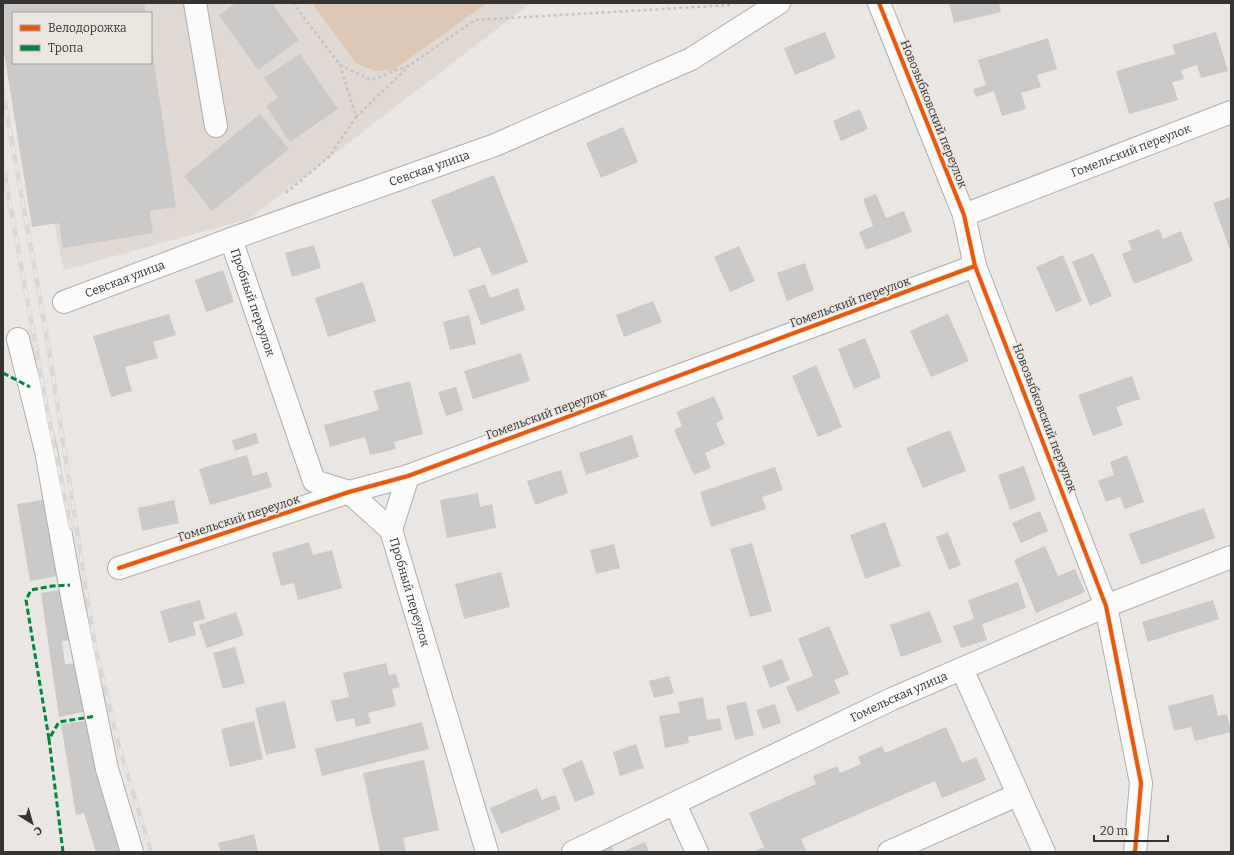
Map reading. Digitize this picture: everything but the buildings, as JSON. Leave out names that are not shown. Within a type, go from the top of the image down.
[{"type":"street","points":[[195,3],[216,126]]},
{"type":"street","name":"Севская улица","points":[[64,302],[231,239],[495,145],[691,59],[779,3]]},
{"type":"street","name":"Новозыбковский переулок","points":[[879,3],[964,215],[975,266],[1106,606],[1141,783],[1135,852]]},
{"type":"street","name":"Гомельский переулок","points":[[964,215],[1231,112]]},
{"type":"street","name":"Пробный переулок","points":[[231,239],[314,481],[349,492],[391,530],[487,852]]},
{"type":"street","name":"Гомельский переулок","points":[[119,568],[349,492],[408,476],[975,266]]},
{"type":"street","points":[[18,340],[46,451],[72,596],[106,769],[132,852]]},
{"type":"street","points":[[391,530],[408,476]]},
{"type":"street","name":"Гомельская улица","points":[[573,852],[892,699],[1106,606],[1231,557]]},
{"type":"street","points":[[962,669],[1017,795],[1044,852]]},
{"type":"street","points":[[889,852],[1017,795]]},
{"type":"street","points":[[675,804],[697,852]]},
{"type":"path","points":[[293,3],[340,65],[356,117]]},
{"type":"path","points":[[284,195],[330,156],[356,117],[410,65],[475,20],[736,5]]},
{"type":"path","points":[[340,65],[371,80],[410,65]]},
{"type":"shaded area","points":[[10,3],[531,3],[249,219],[64,270],[22,64],[152,64],[152,12],[13,12]]},
{"type":"shaded area","points":[[312,3],[487,3],[393,70],[374,71],[356,63]]},
{"type":"railway","points":[[3,92],[47,338],[95,647],[120,750],[151,852]]},
{"type":"railway","points":[[3,165],[49,420],[71,528]]},
{"type":"marked path","points":[[3,373],[30,387]]},
{"type":"marked path","points":[[49,739],[26,600],[31,590],[52,586],[70,585]]},
{"type":"marked path","points":[[63,852],[49,739],[59,722],[96,716]]},
{"type":"cycle path","points":[[879,3],[964,215],[975,266],[1106,606],[1141,783],[1135,852]]},
{"type":"cycle path","points":[[119,568],[349,492],[408,476],[975,266]]}]
